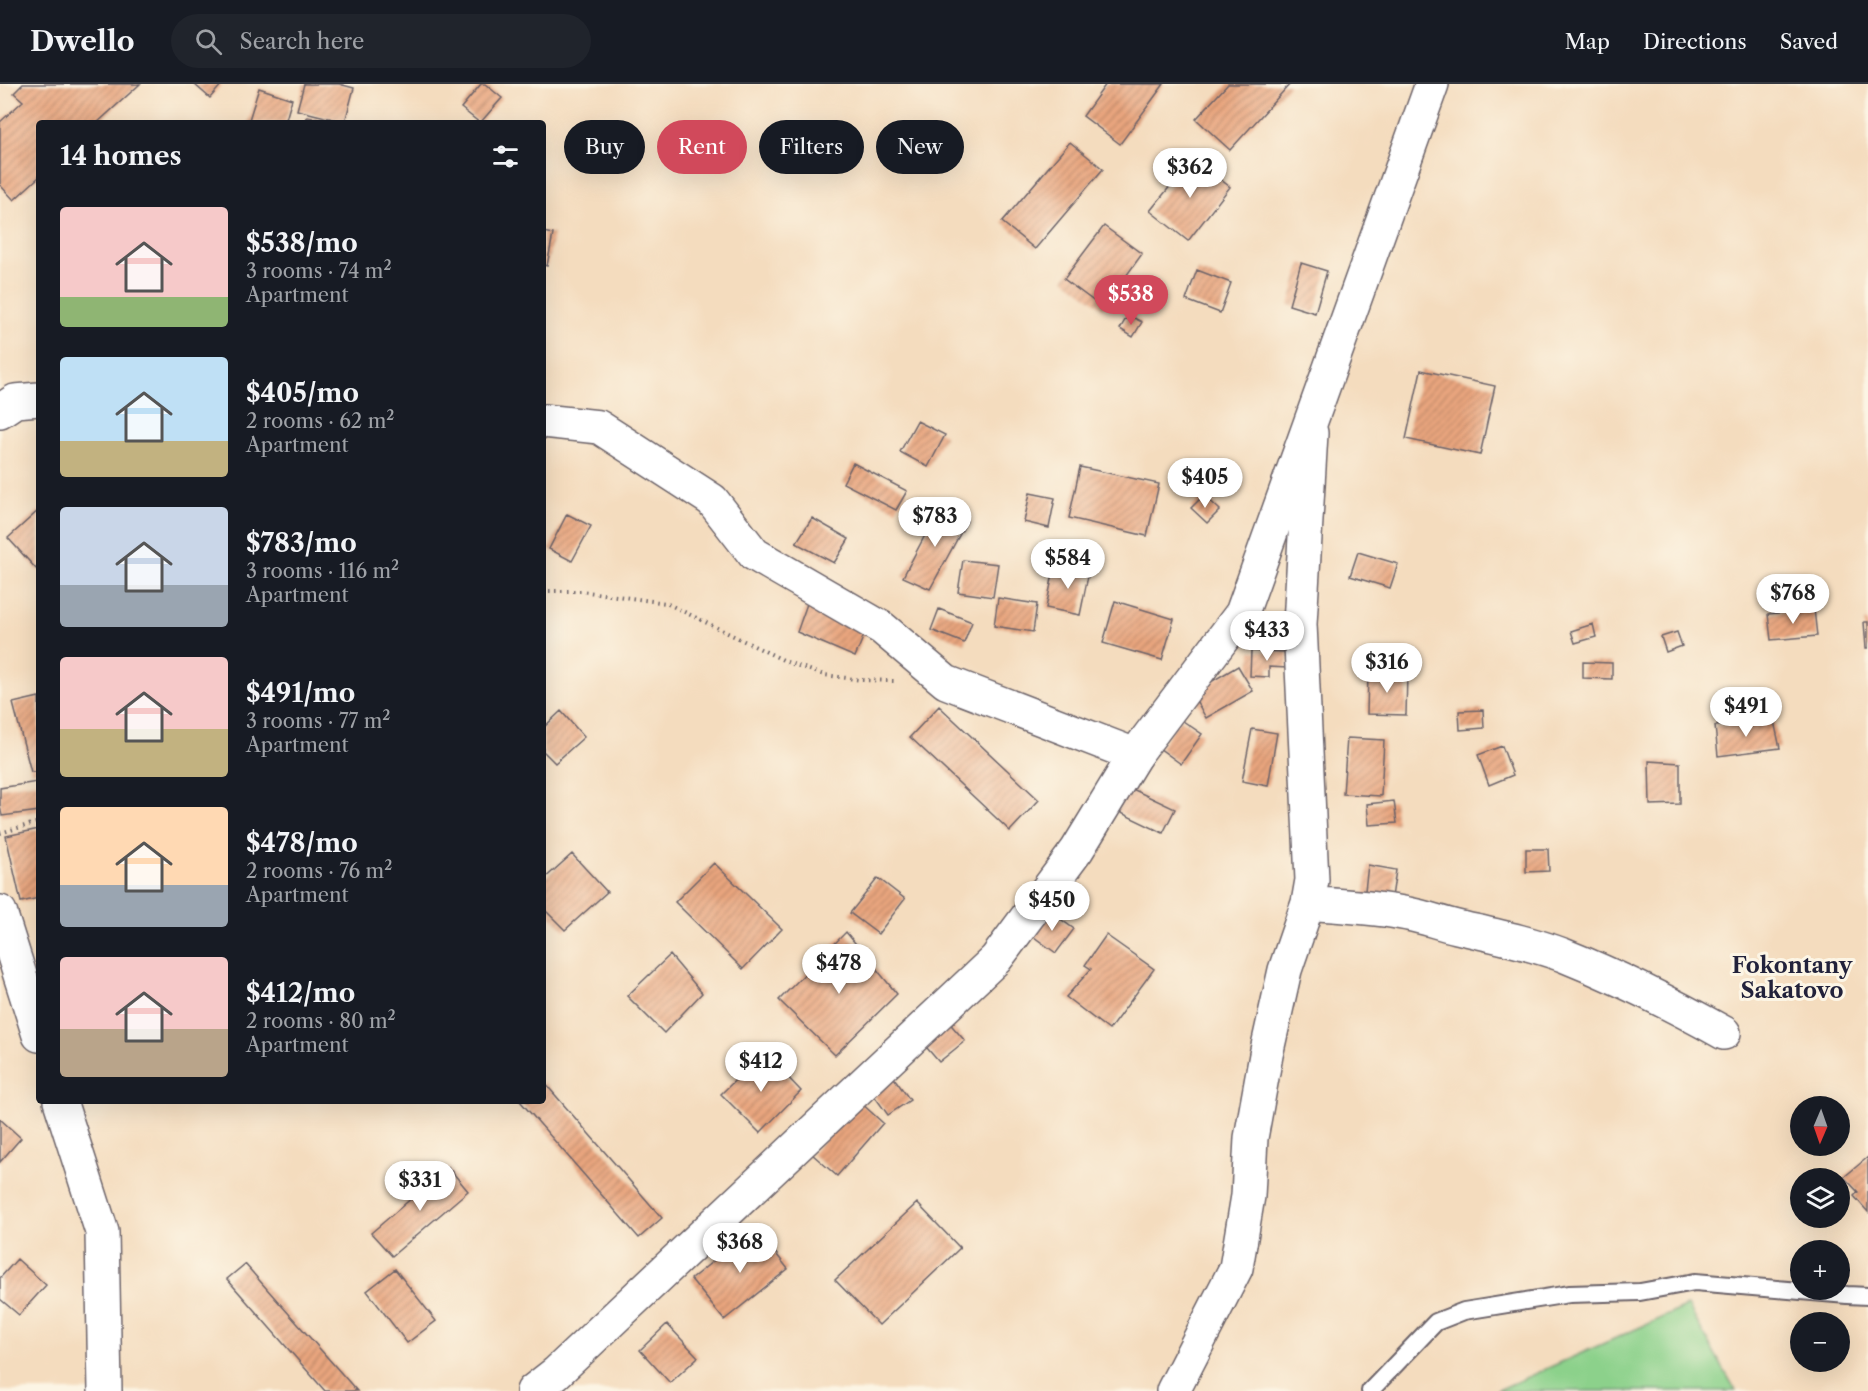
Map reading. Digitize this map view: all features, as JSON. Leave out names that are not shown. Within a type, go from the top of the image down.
[{"type":"street","points":[[533,1391],[996,959],[1077,850],[1135,755],[1242,613],[1432,84]]},
{"type":"street","points":[[0,411],[15,401],[36,399]]},
{"type":"street","points":[[1173,1391],[1236,1268],[1248,1196],[1251,1138],[1268,1043],[1285,970],[1308,903],[1312,880],[1300,624],[1311,420]]},
{"type":"street","points":[[546,421],[599,427],[712,500],[754,554],[882,628],[946,682],[1135,755]]},
{"type":"street","points":[[1308,903],[1371,908],[1409,914],[1510,939],[1563,955],[1724,1033]]},
{"type":"street","points":[[0,912],[36,1026]]},
{"type":"street","points":[[61,1104],[102,1232],[105,1391]]},
{"type":"lane","points":[[1370,1391],[1436,1322],[1464,1311],[1569,1294],[1640,1292],[1695,1282],[1868,1296]]},
{"type":"path","points":[[546,591],[581,591],[666,603],[777,657],[824,675],[862,680],[946,682]]},
{"type":"path","points":[[0,833],[36,823]]},
{"type":"green space","points":[[1688,1306],[1736,1391],[1496,1391]]},
{"type":"building","points":[[23,84],[140,84],[100,120],[36,120],[36,180],[14,200],[0,185],[0,122],[23,101],[14,93]]},
{"type":"building","points":[[194,84],[222,84],[210,98]]},
{"type":"building","points":[[304,84],[339,84],[354,88],[346,120],[297,110]]},
{"type":"building","points":[[481,84],[485,84],[502,98],[483,120],[476,120],[461,108]]},
{"type":"building","points":[[1106,84],[1164,84],[1120,144],[1083,116]]},
{"type":"building","points":[[1228,84],[1290,84],[1230,150],[1196,119]]},
{"type":"building","points":[[259,88],[292,99],[286,120],[249,120]]},
{"type":"building","points":[[307,117],[324,120],[306,120]]},
{"type":"building","points":[[1070,142],[1103,169],[1035,249],[1002,222]]},
{"type":"building","points":[[1193,158],[1230,187],[1188,241],[1150,211]]},
{"type":"building","points":[[1104,226],[1142,254],[1103,308],[1064,279]]},
{"type":"building","points":[[546,233],[553,234],[546,266]]},
{"type":"building","points":[[1301,263],[1327,271],[1315,313],[1289,305]]},
{"type":"building","points":[[1197,270],[1231,283],[1220,313],[1186,300]]},
{"type":"building","points":[[1128,315],[1142,322],[1133,337],[1120,329]]},
{"type":"building","points":[[1421,370],[1495,386],[1480,455],[1406,439]]},
{"type":"building","points":[[917,421],[945,435],[928,467],[900,452]]},
{"type":"building","points":[[853,463],[907,491],[896,510],[843,483]]},
{"type":"building","points":[[1080,467],[1159,484],[1147,536],[1069,518]]},
{"type":"building","points":[[1030,493],[1055,498],[1049,528],[1024,522]]},
{"type":"building","points":[[1204,495],[1220,510],[1207,523],[1191,508]]},
{"type":"building","points":[[941,505],[967,521],[930,589],[903,577]]},
{"type":"building","points":[[36,513],[36,569],[8,538]]},
{"type":"building","points":[[567,514],[591,526],[572,561],[549,549]]},
{"type":"building","points":[[812,518],[849,539],[834,563],[796,543]]},
{"type":"building","points":[[1358,552],[1398,564],[1390,588],[1350,576]]},
{"type":"building","points":[[963,560],[998,564],[993,597],[958,592]]},
{"type":"building","points":[[1055,564],[1089,571],[1080,615],[1046,608]]},
{"type":"building","points":[[998,598],[1037,604],[1033,632],[994,626]]},
{"type":"building","points":[[808,601],[867,628],[855,657],[797,632]]},
{"type":"building","points":[[1115,601],[1174,619],[1162,660],[1103,643]]},
{"type":"building","points":[[939,609],[972,622],[964,643],[931,630]]},
{"type":"building","points":[[1814,609],[1817,636],[1771,640],[1768,614]]},
{"type":"building","points":[[1864,622],[1868,622],[1868,648],[1866,648]]},
{"type":"building","points":[[1593,624],[1596,637],[1575,643],[1571,631]]},
{"type":"building","points":[[1677,632],[1682,646],[1666,652],[1661,637]]},
{"type":"building","points":[[1251,651],[1288,652],[1287,668],[1269,667],[1269,677],[1250,676]]},
{"type":"building","points":[[1583,662],[1612,663],[1612,679],[1583,678]]},
{"type":"building","points":[[1238,666],[1253,691],[1206,718],[1192,693]]},
{"type":"building","points":[[1368,673],[1407,674],[1406,715],[1367,714]]},
{"type":"building","points":[[36,698],[36,771],[31,772],[13,703]]},
{"type":"building","points":[[939,706],[1039,800],[1010,831],[910,737]]},
{"type":"building","points":[[1483,710],[1484,728],[1460,730],[1459,711]]},
{"type":"building","points":[[561,711],[584,737],[555,763],[546,754],[546,725]]},
{"type":"building","points":[[1180,719],[1202,734],[1181,764],[1159,748]]},
{"type":"building","points":[[1774,721],[1780,748],[1718,756],[1715,726]]},
{"type":"building","points":[[1252,729],[1277,733],[1268,786],[1242,781]]},
{"type":"building","points":[[1347,738],[1384,740],[1381,796],[1343,794]]},
{"type":"building","points":[[1502,746],[1513,775],[1489,785],[1478,755]]},
{"type":"building","points":[[1649,761],[1680,763],[1680,804],[1650,805]]},
{"type":"building","points":[[36,782],[36,811],[2,816],[0,788]]},
{"type":"building","points":[[1124,785],[1175,809],[1163,833],[1113,809]]},
{"type":"building","points":[[1394,801],[1397,823],[1369,825],[1367,804]]},
{"type":"building","points":[[36,830],[36,899],[21,902],[6,836]]},
{"type":"building","points":[[1526,849],[1548,849],[1549,871],[1526,872]]},
{"type":"building","points":[[572,854],[607,892],[565,930],[546,911],[546,877]]},
{"type":"building","points":[[714,863],[782,929],[743,969],[675,902]]},
{"type":"building","points":[[1368,865],[1396,870],[1391,904],[1364,899]]},
{"type":"building","points":[[878,878],[905,899],[878,934],[850,913]]},
{"type":"building","points":[[1048,910],[1074,929],[1056,953],[1030,934]]},
{"type":"building","points":[[846,932],[897,994],[835,1055],[779,1000]]},
{"type":"building","points":[[1106,935],[1154,969],[1109,1030],[1066,997],[1091,969],[1085,965]]},
{"type":"building","points":[[670,955],[702,993],[664,1033],[627,996]]},
{"type":"building","points":[[946,1019],[965,1041],[939,1062],[921,1041]]},
{"type":"building","points":[[764,1052],[801,1091],[760,1133],[721,1094]]},
{"type":"building","points":[[892,1075],[910,1100],[888,1115],[870,1090]]},
{"type":"building","points":[[546,1084],[662,1218],[639,1238],[523,1104],[546,1104]]},
{"type":"building","points":[[859,1101],[883,1123],[837,1176],[812,1154]]},
{"type":"building","points":[[0,1119],[21,1138],[0,1162]]},
{"type":"building","points":[[1868,1157],[1868,1212],[1854,1196],[1858,1192],[1850,1183],[1850,1172]]},
{"type":"building","points":[[448,1167],[468,1191],[392,1256],[371,1233]]},
{"type":"building","points":[[917,1203],[960,1248],[879,1325],[835,1280]]},
{"type":"building","points":[[755,1227],[788,1269],[724,1320],[691,1279]]},
{"type":"building","points":[[17,1259],[46,1285],[19,1315],[0,1299],[0,1278]]},
{"type":"building","points":[[245,1264],[357,1391],[325,1391],[227,1279]]},
{"type":"building","points":[[395,1269],[436,1321],[407,1343],[367,1291]]},
{"type":"building","points":[[667,1324],[698,1357],[670,1383],[640,1350]]},
{"type":"district","name":"Fokontany Sakatovo","points":[[1792,978]]}]
